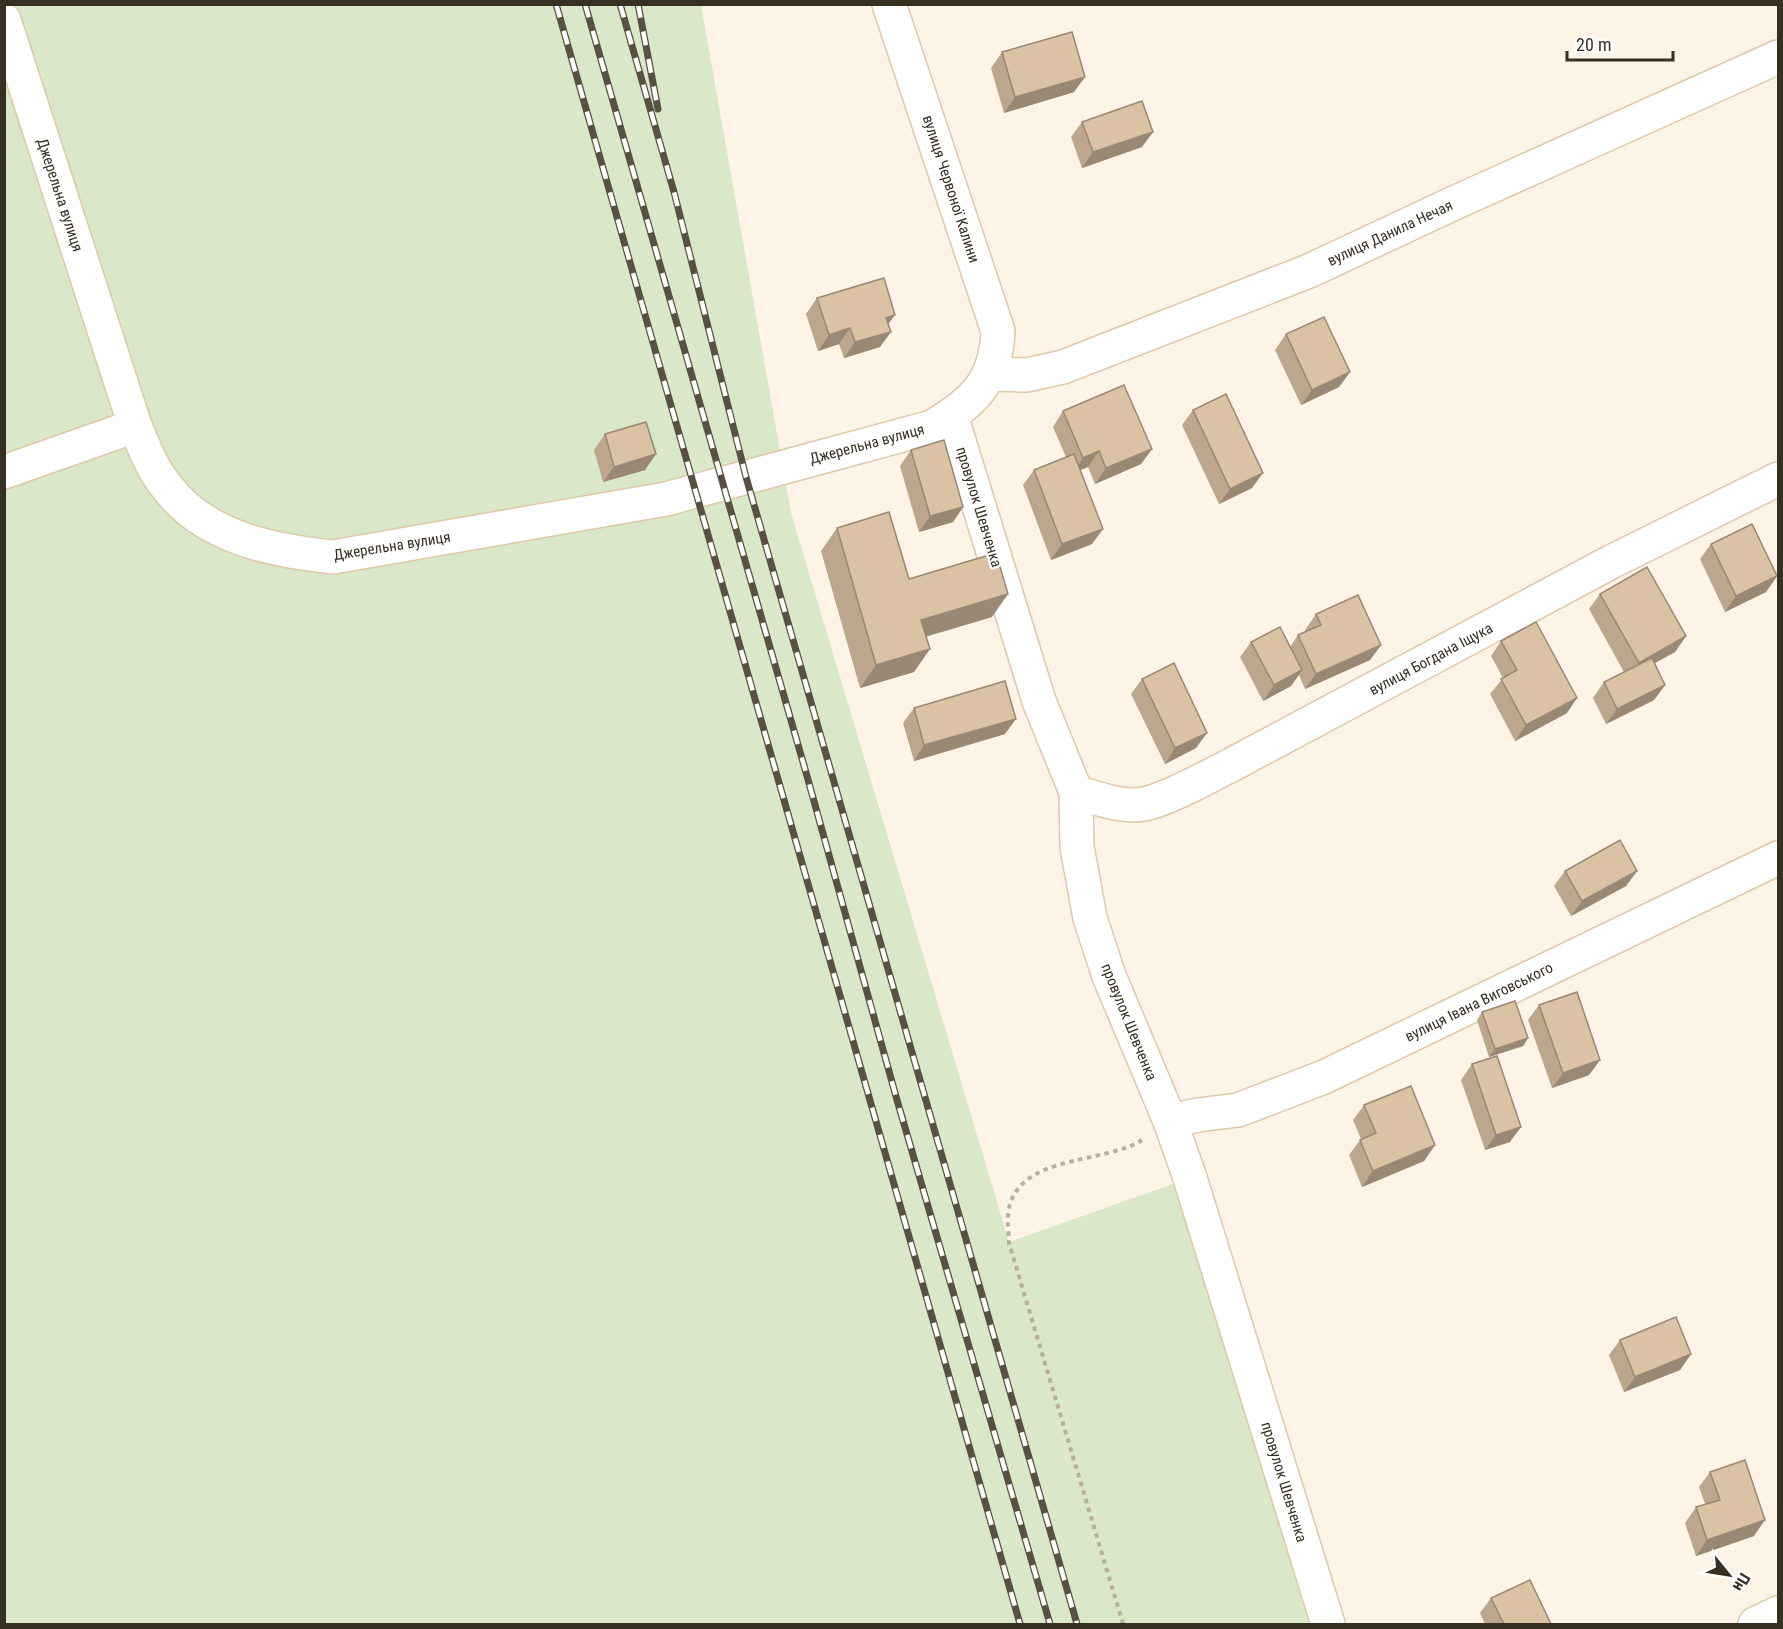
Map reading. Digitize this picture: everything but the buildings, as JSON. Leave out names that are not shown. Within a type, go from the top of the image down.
[{"type":"street","name":"вулиця Червоної Калини","points":[[889,4],[998,331],[997,352],[990,374]]},
{"type":"street","name":"Джерельна вулиця","points":[[4,20],[135,426],[149,460],[167,488],[209,524],[264,546],[296,553],[333,557],[666,499],[932,427],[951,416],[974,397],[990,374]]},
{"type":"street","name":"вулиця Данила Нечая","points":[[990,374],[1027,375],[1063,367],[1309,271],[1779,57]]},
{"type":"street","name":"провулок Шевченка","points":[[951,416],[1039,700],[1076,792],[1077,847],[1090,918],[1109,976],[1170,1121],[1190,1178],[1328,1624]]},
{"type":"street","points":[[4,472],[135,426]]},
{"type":"street","name":"вулиця Богдана Іщука","points":[[1076,792],[1117,804],[1143,804],[1174,793],[1233,764],[1611,562],[1779,479]]},
{"type":"street","name":"вулиця Івана Виговського","points":[[1170,1121],[1238,1110],[1324,1077],[1779,858]]},
{"type":"street","points":[[1755,1624],[1779,1613]]},
{"type":"path","points":[[1123,1624],[1009,1243],[1008,1214],[1017,1190],[1035,1174],[1074,1160],[1131,1148],[1170,1121]]},
{"type":"green space","points":[[5,5],[701,5],[791,513],[1009,1242],[1190,1178],[1328,1624],[5,1624]]},
{"type":"railway","points":[[556,4],[1020,1624]]},
{"type":"railway","points":[[585,4],[807,776],[897,1100],[1050,1624]]},
{"type":"railway","points":[[620,4],[674,192],[746,477],[1077,1624]]},
{"type":"railway","points":[[638,4],[658,109]]}]
